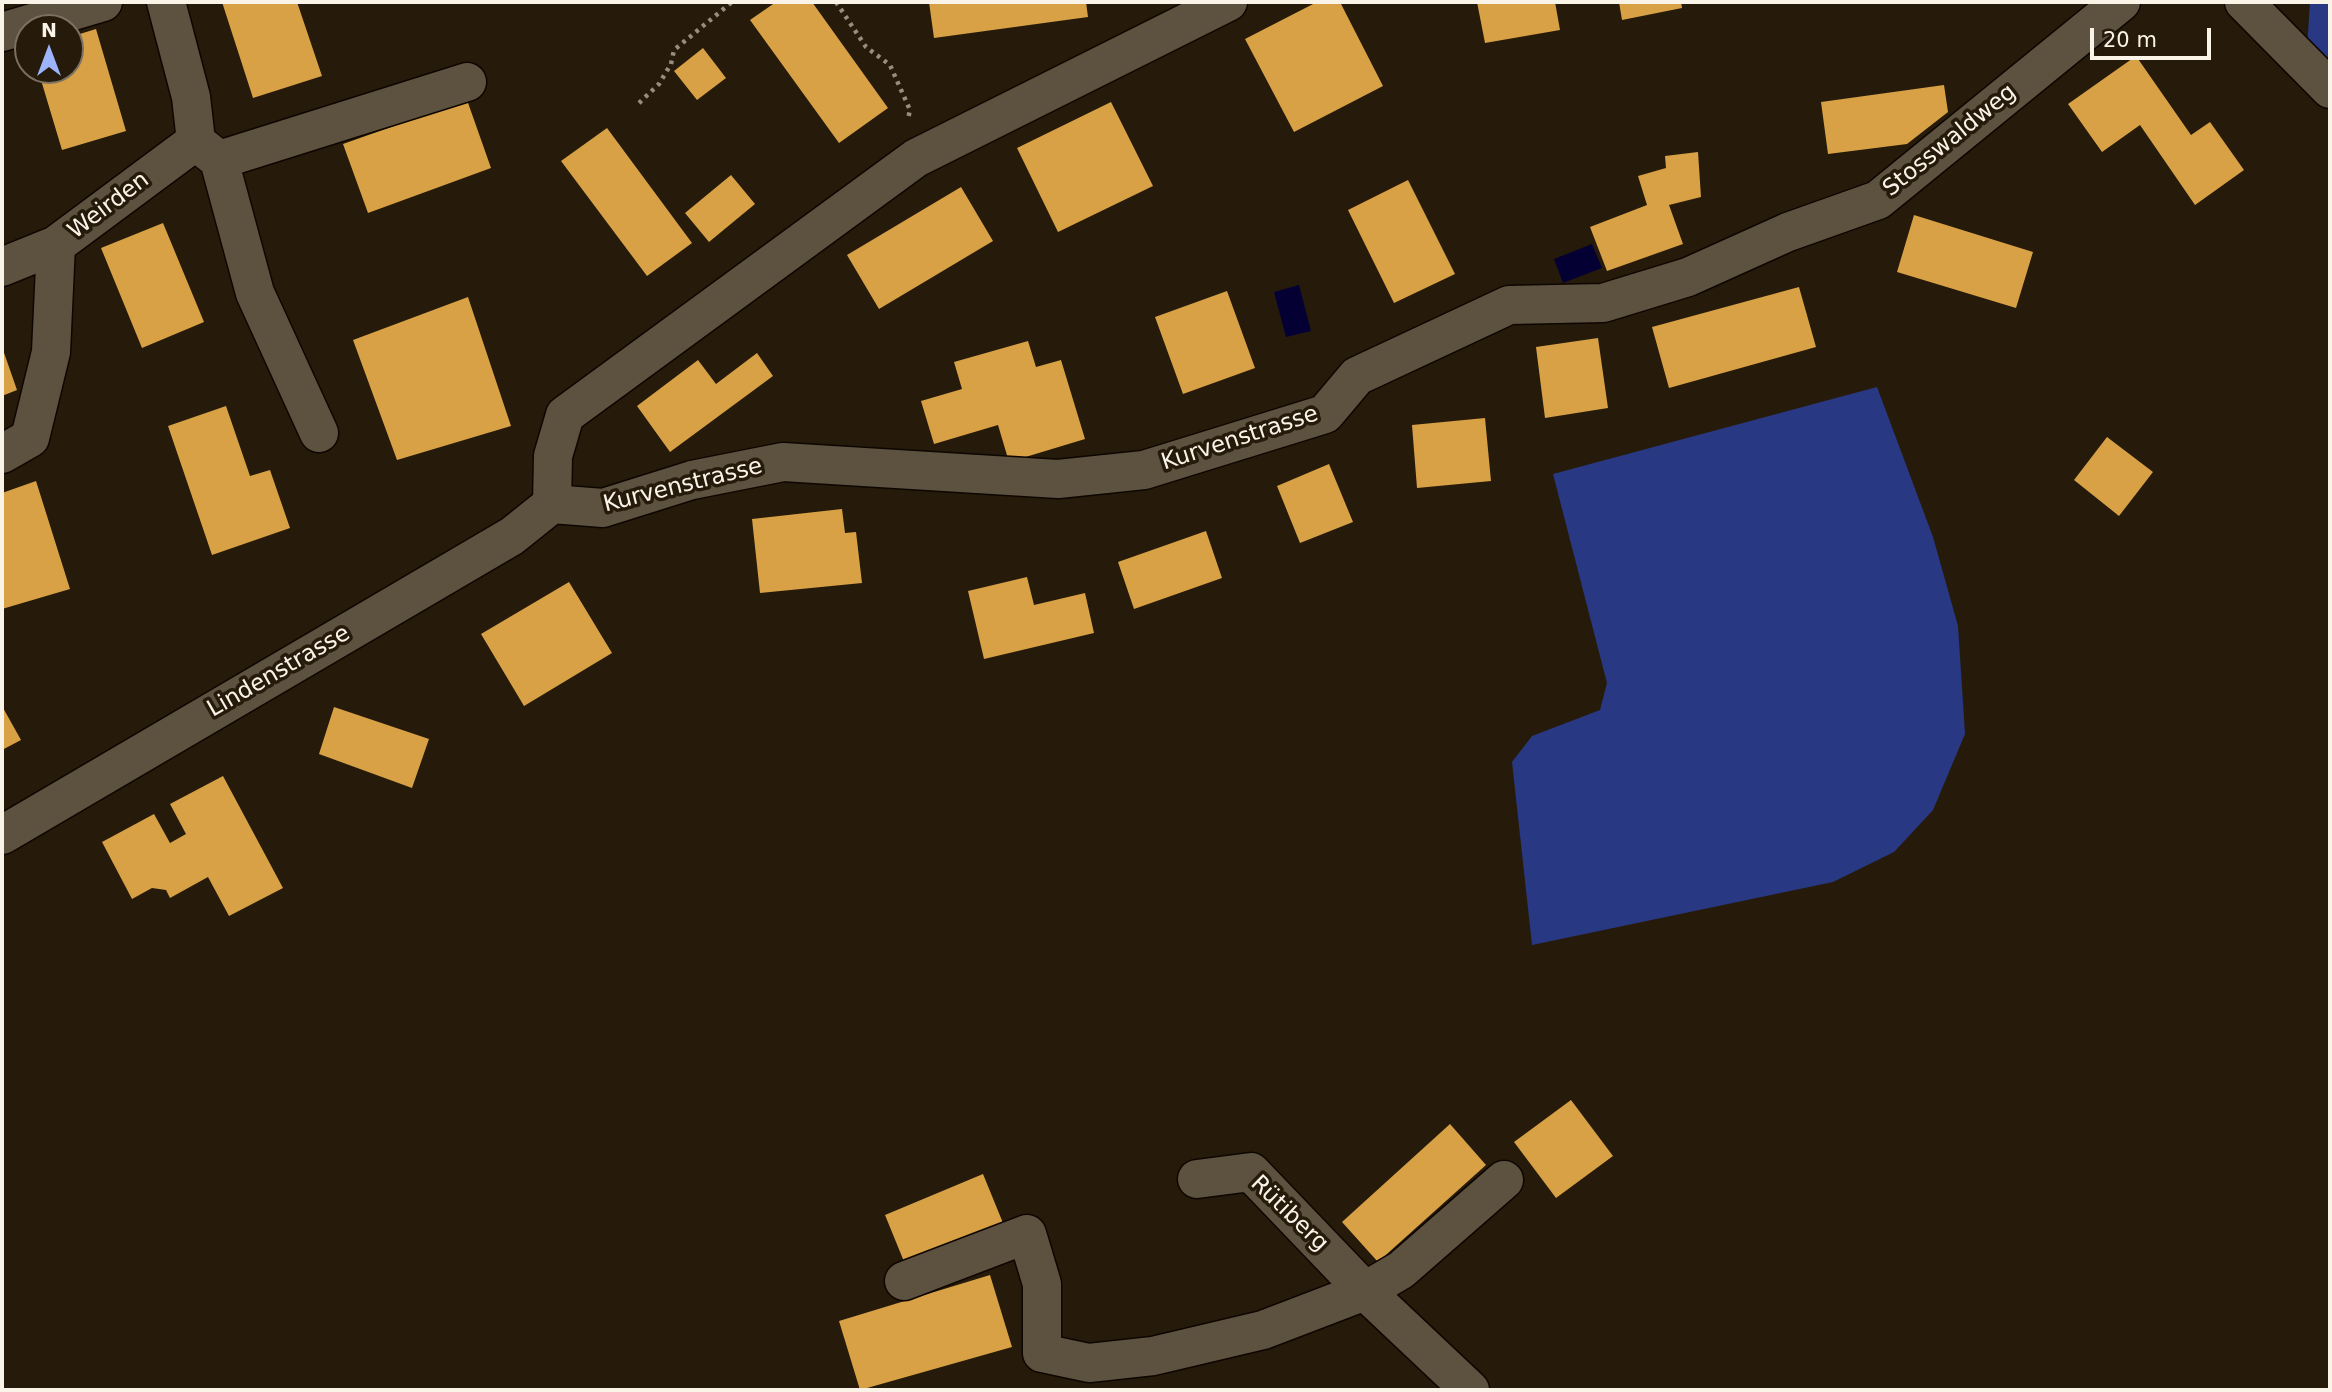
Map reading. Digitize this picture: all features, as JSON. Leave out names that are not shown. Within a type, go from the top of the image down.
[{"type":"street","points":[[2,32],[103,2]]},
{"type":"street","points":[[166,2],[191,97],[255,293],[319,433]]},
{"type":"street","points":[[552,505],[553,456],[565,415],[916,158],[1228,2]]},
{"type":"street","name":"Stosswaldweg","points":[[1603,303],[1688,277],[1788,232],[1878,200],[2121,2]]},
{"type":"street","points":[[2244,2],[2330,89]]},
{"type":"street","name":"Weirden","points":[[2,454],[30,438],[51,352],[56,245],[208,150],[467,82]]},
{"type":"street","points":[[2,267],[56,245]]},
{"type":"street","name":"Kurvenstrasse","points":[[552,505],[603,508],[692,480],[783,462],[1058,479],[1143,470],[1325,414],[1357,376],[1509,305],[1603,303]]},
{"type":"street","name":"Lindenstrasse","points":[[2,835],[512,536],[552,505]]},
{"type":"street","name":"Rütiberg","points":[[1197,1179],[1251,1172],[1365,1291]]},
{"type":"street","points":[[904,1281],[1027,1234],[1042,1284],[1042,1353],[1089,1363],[1153,1356],[1263,1330],[1365,1291],[1401,1270],[1504,1180]]},
{"type":"street","points":[[1365,1291],[1471,1390]]},
{"type":"path","points":[[639,103],[659,84],[671,64],[674,50],[732,2]]},
{"type":"path","points":[[836,2],[866,47],[890,65],[910,110],[905,140],[916,158]]},
{"type":"shaded area","points":[[2310,2],[2330,2],[2330,89],[2306,64]]},
{"type":"shaded area","points":[[1592,244],[1602,268],[1563,283],[1554,259]]},
{"type":"shaded area","points":[[1299,285],[1311,331],[1286,337],[1274,292]]},
{"type":"shaded area","points":[[1877,387],[1933,537],[1958,626],[1965,734],[1933,810],[1894,852],[1833,882],[1532,945],[1512,762],[1532,736],[1600,710],[1607,683],[1553,474]]},
{"type":"building","points":[[222,2],[297,2],[322,76],[253,98]]},
{"type":"building","points":[[776,2],[812,2],[888,108],[839,143],[750,20]]},
{"type":"building","points":[[929,2],[1086,2],[1088,17],[934,38]]},
{"type":"building","points":[[1317,2],[1340,2],[1383,86],[1294,132],[1245,39]]},
{"type":"building","points":[[1477,2],[1555,2],[1560,30],[1485,43]]},
{"type":"building","points":[[1619,2],[1681,2],[1682,8],[1622,20]]},
{"type":"building","points":[[96,29],[126,131],[62,150],[42,84],[84,84],[84,33]]},
{"type":"building","points":[[703,48],[726,78],[697,100],[674,71]]},
{"type":"building","points":[[2136,56],[2191,135],[2210,122],[2244,170],[2195,205],[2140,125],[2102,152],[2068,104]]},
{"type":"building","points":[[1944,85],[1948,112],[1907,144],[1828,154],[1821,102]]},
{"type":"building","points":[[467,100],[491,168],[368,213],[343,144]]},
{"type":"building","points":[[1111,102],[1153,186],[1058,232],[1017,148]]},
{"type":"building","points":[[607,128],[692,243],[647,276],[561,161]]},
{"type":"building","points":[[1698,152],[1701,197],[1669,205],[1683,244],[1607,271],[1590,227],[1647,205],[1638,176],[1666,168],[1665,156]]},
{"type":"building","points":[[731,175],[755,204],[709,242],[685,213]]},
{"type":"building","points":[[1408,180],[1455,274],[1394,303],[1348,210]]},
{"type":"building","points":[[961,187],[993,241],[879,309],[847,255]]},
{"type":"building","points":[[1914,215],[2033,252],[2016,308],[1897,272]]},
{"type":"building","points":[[163,223],[204,322],[142,348],[101,248]]},
{"type":"building","points":[[1799,287],[1816,347],[1669,388],[1652,327]]},
{"type":"building","points":[[1227,291],[1255,368],[1183,394],[1155,317]]},
{"type":"building","points":[[468,297],[511,426],[397,460],[353,340]]},
{"type":"building","points":[[1598,338],[1608,408],[1545,418],[1536,347]]},
{"type":"building","points":[[1028,341],[1036,367],[1061,360],[1085,439],[1009,462],[998,425],[934,444],[921,401],[962,389],[954,362]]},
{"type":"building","points":[[2,347],[17,390],[2,396]]},
{"type":"building","points":[[757,353],[773,376],[670,452],[637,406],[698,360],[716,384]]},
{"type":"building","points":[[226,406],[250,476],[270,470],[290,528],[212,555],[168,426]]},
{"type":"building","points":[[1485,418],[1491,481],[1417,488],[1412,425]]},
{"type":"building","points":[[2107,437],[2153,472],[2119,516],[2074,480]]},
{"type":"building","points":[[1329,464],[1353,522],[1300,543],[1277,486]]},
{"type":"building","points":[[36,481],[70,589],[2,609],[2,493]]},
{"type":"building","points":[[842,509],[845,533],[856,532],[862,583],[760,593],[752,519]]},
{"type":"building","points":[[1206,531],[1222,578],[1134,609],[1118,562]]},
{"type":"building","points":[[1027,577],[1034,605],[1085,593],[1094,633],[984,659],[968,591]]},
{"type":"building","points":[[569,582],[612,653],[524,706],[481,634]]},
{"type":"building","points":[[2,706],[21,740],[2,750]]},
{"type":"building","points":[[334,707],[429,739],[412,788],[319,754]]},
{"type":"building","points":[[223,776],[283,888],[229,916],[208,877],[170,898],[166,890],[152,888],[132,899],[102,842],[154,814],[170,843],[186,834],[170,804]]},
{"type":"building","points":[[1571,1100],[1613,1156],[1556,1198],[1514,1142]]},
{"type":"building","points":[[1450,1124],[1486,1165],[1378,1262],[1342,1222]]},
{"type":"building","points":[[983,1174],[1003,1223],[905,1264],[885,1215]]},
{"type":"building","points":[[990,1275],[1012,1347],[860,1390],[839,1321]]}]
